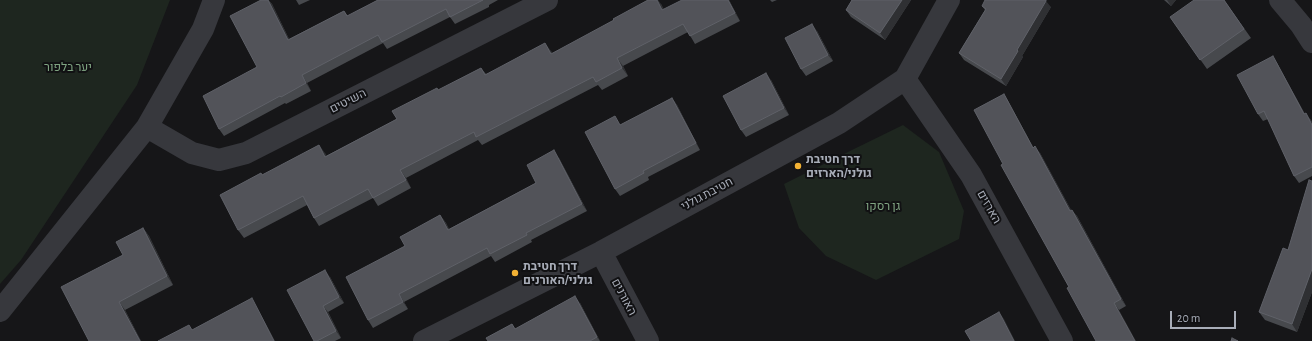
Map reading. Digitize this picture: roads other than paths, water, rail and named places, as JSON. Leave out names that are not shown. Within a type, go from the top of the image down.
[{"type":"street","points":[[0,311],[147,126],[203,29],[214,0]]},
{"type":"street","name":"השיטים","points":[[147,126],[192,153],[219,160],[246,153],[546,0]]},
{"type":"street","name":"חטיבת גולני","points":[[424,341],[600,252],[839,123],[905,78],[949,0]]},
{"type":"street","points":[[1280,0],[1301,25],[1312,42]]},
{"type":"street","name":"הארזים","points":[[905,78],[971,174],[1062,341]]},
{"type":"street","name":"האורנים","points":[[600,252],[648,341]]},
{"type":"place","name":"דרך חטיבת גולני/הארזים","points":[[798,166]]},
{"type":"place","name":"דרך חטיבת גולני/האורנים","points":[[515,273]]},
{"type":"park label","name":"יער בלפור","points":[[68,67]]},
{"type":"park label","name":"גן רסקו","points":[[883,206]]}]
